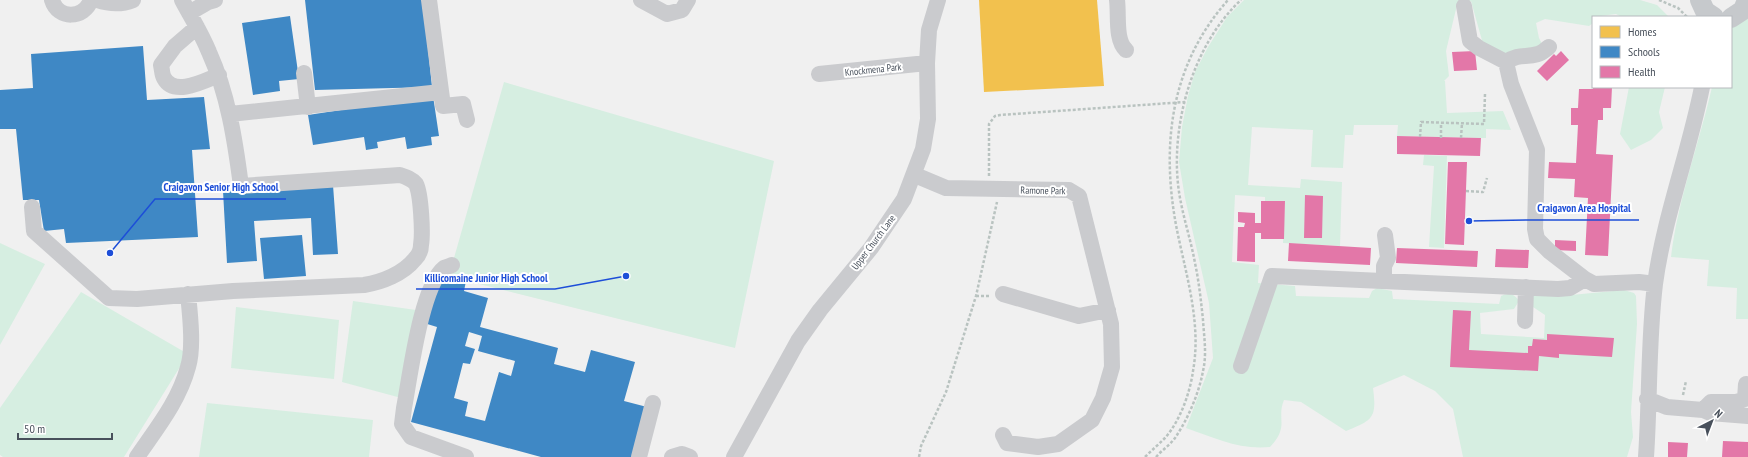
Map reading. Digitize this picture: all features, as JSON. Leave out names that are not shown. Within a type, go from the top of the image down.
[{"type":"street","points":[[52,0],[61,12],[73,15],[85,10],[91,0]]},
{"type":"street","points":[[97,0],[107,3],[122,3],[133,0]]},
{"type":"street","points":[[215,0],[208,2],[189,13],[175,46],[161,65],[164,78],[172,86],[183,87],[218,75]]},
{"type":"street","points":[[429,0],[443,106],[463,104],[467,120]]},
{"type":"street","points":[[641,0],[667,14],[682,10],[688,0]]},
{"type":"street","name":"Upper Church Lane","points":[[734,457],[798,341],[890,222],[904,199],[915,175],[923,149],[928,119],[927,63],[929,30],[938,0]]},
{"type":"street","points":[[1117,0],[1121,46],[1126,50]]},
{"type":"street","points":[[1464,6],[1470,41],[1479,48],[1506,62],[1511,84],[1537,150],[1535,229],[1537,239],[1550,252],[1585,279],[1594,284],[1639,282],[1655,284]]},
{"type":"street","points":[[32,207],[34,231],[109,298],[137,299],[188,294],[364,285],[378,282],[404,268],[415,260],[420,252],[422,244],[418,189],[415,183],[408,178],[400,175],[241,186],[230,114],[209,50],[189,13]]},
{"type":"street","points":[[1506,62],[1514,57],[1538,54],[1549,48]]},
{"type":"street","name":"Knockmena Park","points":[[819,74],[927,63]]},
{"type":"street","points":[[304,73],[308,107]]},
{"type":"street","points":[[1646,457],[1647,399],[1655,284],[1667,221],[1702,88]]},
{"type":"street","points":[[230,114],[441,92]]},
{"type":"street","name":"Ramone Park","points":[[915,175],[946,188],[994,190],[1068,190],[1079,196],[1111,324],[1112,367],[1103,398],[1092,420],[1058,444],[1038,447],[1007,443],[1003,435]]},
{"type":"street","points":[[1384,274],[1380,259],[1380,251],[1385,240]]},
{"type":"street","points":[[452,265],[444,268],[437,277],[425,301],[402,424],[411,437],[466,457]]},
{"type":"street","points":[[1241,366],[1272,276],[1384,274],[1526,287],[1570,288],[1585,279]]},
{"type":"street","points":[[1525,321],[1526,287]]},
{"type":"street","points":[[137,457],[180,392],[189,366],[190,318],[188,294]]},
{"type":"street","points":[[1003,294],[1079,316],[1108,310]]},
{"type":"street","points":[[1703,410],[1711,402],[1736,402],[1745,399],[1746,384]]},
{"type":"street","points":[[1647,399],[1667,407],[1703,410],[1710,413],[1748,416]]},
{"type":"street","points":[[639,457],[653,403]]},
{"type":"street","points":[[672,457],[682,454],[690,457]]},
{"type":"path","points":[[1145,457],[1164,438],[1175,423],[1189,387],[1196,350],[1190,287],[1176,225],[1169,167],[1170,125],[1184,72],[1194,49],[1214,15],[1228,0]]},
{"type":"path","points":[[1156,457],[1175,438],[1190,409],[1203,372],[1206,351],[1199,284],[1180,196],[1177,165],[1178,139],[1193,70],[1221,22],[1241,0]]},
{"type":"path","points":[[1659,0],[1678,8],[1701,9]]},
{"type":"path","points":[[1420,137],[1421,122],[1484,124],[1485,94]]},
{"type":"path","points":[[919,457],[921,446],[946,392],[976,296],[994,190],[988,130],[990,122],[996,116],[1011,113],[1185,102]]},
{"type":"path","points":[[1441,123],[1441,138]]},
{"type":"path","points":[[1461,138],[1462,123]]},
{"type":"path","points":[[1466,191],[1483,192],[1487,178]]},
{"type":"green space","points":[[1244,0],[1640,0],[1657,5],[1668,16],[1620,16],[1616,14],[1592,16],[1592,24],[1589,26],[1545,19],[1536,23],[1539,38],[1542,44],[1535,50],[1506,54],[1483,44],[1471,1],[1457,5],[1446,51],[1449,76],[1444,81],[1447,113],[1503,111],[1511,130],[1486,129],[1486,138],[1397,136],[1398,125],[1354,125],[1353,135],[1345,135],[1343,168],[1311,167],[1313,130],[1252,127],[1248,185],[1300,188],[1301,179],[1342,182],[1340,246],[1283,243],[1285,201],[1265,201],[1265,197],[1235,195],[1232,262],[1259,265],[1258,283],[1295,286],[1296,296],[1369,298],[1372,291],[1377,288],[1392,291],[1393,299],[1499,304],[1501,296],[1511,294],[1519,301],[1514,309],[1480,313],[1481,334],[1544,338],[1545,315],[1530,305],[1533,295],[1571,295],[1624,290],[1634,293],[1636,296],[1637,324],[1631,412],[1633,437],[1627,457],[1463,457],[1453,409],[1435,391],[1404,375],[1373,388],[1374,406],[1371,417],[1362,424],[1346,431],[1301,402],[1284,400],[1281,412],[1282,423],[1280,433],[1270,447],[1248,447],[1237,445],[1186,428],[1213,358],[1209,303],[1185,198],[1179,162],[1182,127],[1188,96],[1195,72],[1208,47],[1227,17]]},
{"type":"green space","points":[[1744,19],[1748,19],[1748,319],[1736,319],[1737,288],[1707,286],[1709,260],[1671,257],[1674,235],[1684,193],[1712,88],[1732,88],[1732,27]]},
{"type":"green space","points":[[504,82],[774,161],[735,348],[451,277],[452,265]]},
{"type":"green space","points":[[1629,88],[1665,88],[1659,112],[1663,128],[1651,140],[1631,150],[1620,134]]},
{"type":"green space","points":[[1424,155],[1447,156],[1444,248],[1429,247],[1434,166],[1423,165]]},
{"type":"green space","points":[[0,243],[45,264],[0,345]]},
{"type":"green space","points":[[81,292],[188,354],[124,457],[3,457],[0,455],[0,408]]},
{"type":"green space","points":[[353,301],[423,311],[405,399],[342,382]]},
{"type":"green space","points":[[236,307],[339,320],[334,379],[231,368]]},
{"type":"green space","points":[[207,403],[373,420],[369,457],[199,457]]},
{"type":"building: Homes","points":[[979,0],[1097,0],[1104,86],[984,92]]},
{"type":"building: Schools","points":[[305,0],[423,0],[432,87],[315,90]]},
{"type":"building: Schools","points":[[290,16],[299,79],[279,81],[280,91],[253,95],[242,23]]},
{"type":"building: Schools","points":[[143,46],[147,100],[204,97],[210,149],[192,150],[198,237],[66,243],[64,229],[44,231],[39,200],[23,200],[16,129],[0,129],[0,90],[33,88],[31,54]]},
{"type":"building: Schools","points":[[433,96],[439,136],[431,137],[432,145],[407,149],[405,137],[377,142],[378,148],[366,150],[364,137],[313,145],[308,115]]},
{"type":"building: Schools","points":[[333,185],[338,254],[313,255],[311,218],[254,221],[257,261],[227,263],[223,191]]},
{"type":"building: Schools","points":[[302,235],[306,276],[264,279],[260,238]]},
{"type":"building: Schools","points":[[446,275],[466,281],[464,291],[488,298],[480,327],[558,348],[554,364],[585,372],[591,350],[635,362],[624,401],[647,407],[634,457],[541,457],[411,422],[437,327],[424,323],[435,282],[443,284]],"holes":[[[469,332],[482,336],[478,351],[515,361],[511,376],[499,372],[485,421],[465,416],[468,402],[454,398],[463,363],[470,364],[475,349],[465,346]]]},
{"type":"building: Health","points":[[1475,51],[1477,70],[1454,71],[1452,52]]},
{"type":"building: Health","points":[[1561,51],[1569,60],[1547,81],[1537,71],[1554,54],[1556,56]]},
{"type":"building: Health","points":[[1612,88],[1611,108],[1603,108],[1603,120],[1598,120],[1596,154],[1613,155],[1608,256],[1585,255],[1588,198],[1574,197],[1575,179],[1548,178],[1549,162],[1576,163],[1578,125],[1571,125],[1571,108],[1578,108],[1579,89]]},
{"type":"building: Health","points":[[1397,136],[1481,138],[1480,156],[1397,154]]},
{"type":"building: Health","points":[[1448,162],[1467,162],[1464,245],[1445,244]]},
{"type":"building: Health","points":[[1305,195],[1323,196],[1322,238],[1304,238]]},
{"type":"building: Health","points":[[1261,201],[1285,201],[1284,239],[1261,239],[1261,233],[1255,233],[1255,262],[1237,261],[1238,227],[1244,227],[1245,223],[1238,222],[1238,212],[1255,213],[1255,223],[1261,223]]},
{"type":"building: Health","points":[[1555,240],[1576,241],[1576,251],[1555,250]]},
{"type":"building: Health","points":[[1289,243],[1371,248],[1370,265],[1288,261]]},
{"type":"building: Health","points":[[1397,248],[1478,251],[1477,267],[1396,263]]},
{"type":"building: Health","points":[[1496,249],[1529,250],[1528,268],[1495,267]]},
{"type":"building: Health","points":[[1453,310],[1471,311],[1469,350],[1528,353],[1528,346],[1532,346],[1533,339],[1547,340],[1547,334],[1614,338],[1612,357],[1559,354],[1559,358],[1539,356],[1538,371],[1450,367]]},
{"type":"building: Health","points":[[1723,441],[1748,442],[1748,457],[1722,457]]},
{"type":"building: Health","points":[[1668,442],[1688,443],[1687,457],[1668,457]]},
{"type":"place","name":"Craigavon Area Hospital","points":[[1469,221]]},
{"type":"place","name":"Craigavon Senior High School","points":[[110,253]]},
{"type":"place","name":"Killicomaine Junior High School","points":[[626,276]]}]
